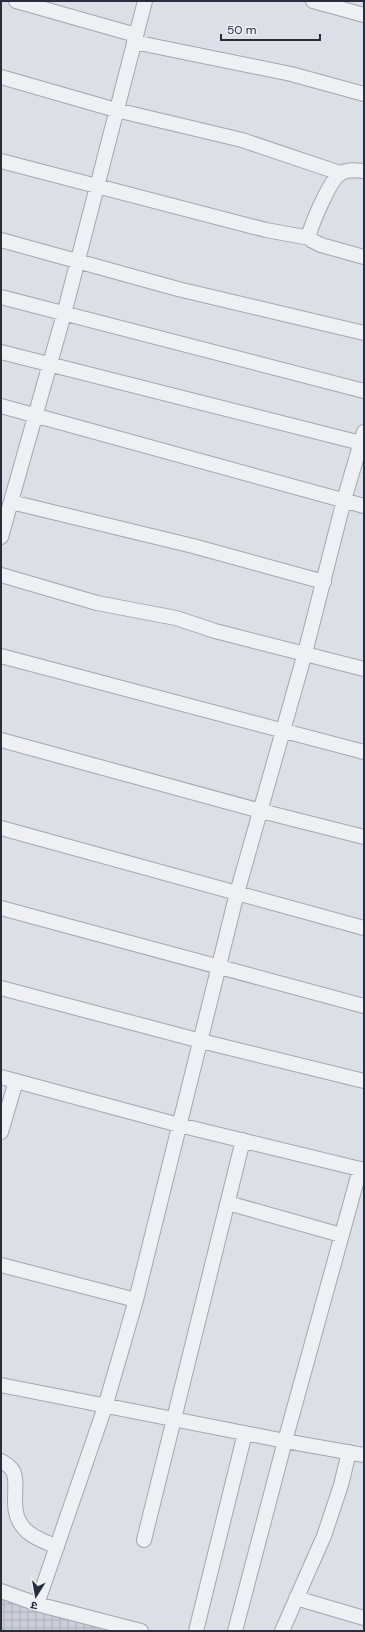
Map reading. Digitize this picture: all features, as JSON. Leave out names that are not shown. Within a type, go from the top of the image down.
[{"type":"street","points":[[16,1],[135,38],[290,74],[364,94]]},
{"type":"street","points":[[1,537],[64,314],[96,185],[145,1]]},
{"type":"street","points":[[313,1],[364,15]]},
{"type":"street","points":[[1,77],[116,110],[242,140],[340,174]]},
{"type":"street","points":[[1,161],[266,230],[310,238],[314,242],[321,245],[364,258]]},
{"type":"street","points":[[310,238],[310,231],[330,186],[340,174],[351,170],[364,171]]},
{"type":"street","points":[[1,240],[178,289],[364,333]]},
{"type":"street","points":[[1,297],[364,391]]},
{"type":"street","points":[[1,352],[362,438],[344,500],[305,653],[238,893],[136,1300],[105,1407],[37,1604]]},
{"type":"street","points":[[1,406],[364,506]]},
{"type":"street","points":[[11,502],[193,546],[324,582]]},
{"type":"street","points":[[1,575],[97,603],[170,617],[215,631],[364,669]]},
{"type":"street","points":[[1,656],[283,732],[364,752]]},
{"type":"street","points":[[1,740],[261,811],[364,837]]},
{"type":"street","points":[[1,828],[364,928]]},
{"type":"street","points":[[1,908],[364,1006]]},
{"type":"street","points":[[1,988],[201,1041],[364,1081]]},
{"type":"street","points":[[1,1077],[179,1124],[362,1169],[341,1236],[235,1631]]},
{"type":"street","points":[[1,1132],[16,1081]]},
{"type":"street","points":[[144,1540],[243,1140]]},
{"type":"street","points":[[228,1203],[341,1236]]},
{"type":"street","points":[[1,1265],[136,1300]]},
{"type":"street","points":[[1,1385],[105,1407],[175,1419],[285,1441],[349,1452],[364,1453]]},
{"type":"street","points":[[196,1631],[245,1433]]},
{"type":"street","points":[[282,1631],[326,1530],[341,1486],[349,1452]]},
{"type":"street","points":[[1,1461],[12,1469],[14,1474],[15,1508],[22,1527],[34,1536],[57,1547]]},
{"type":"street","points":[[1,1592],[37,1604],[141,1631]]},
{"type":"street","points":[[296,1598],[364,1618]]},
{"type":"shaded area","points":[[1,1596],[124,1631],[1,1631]]}]
